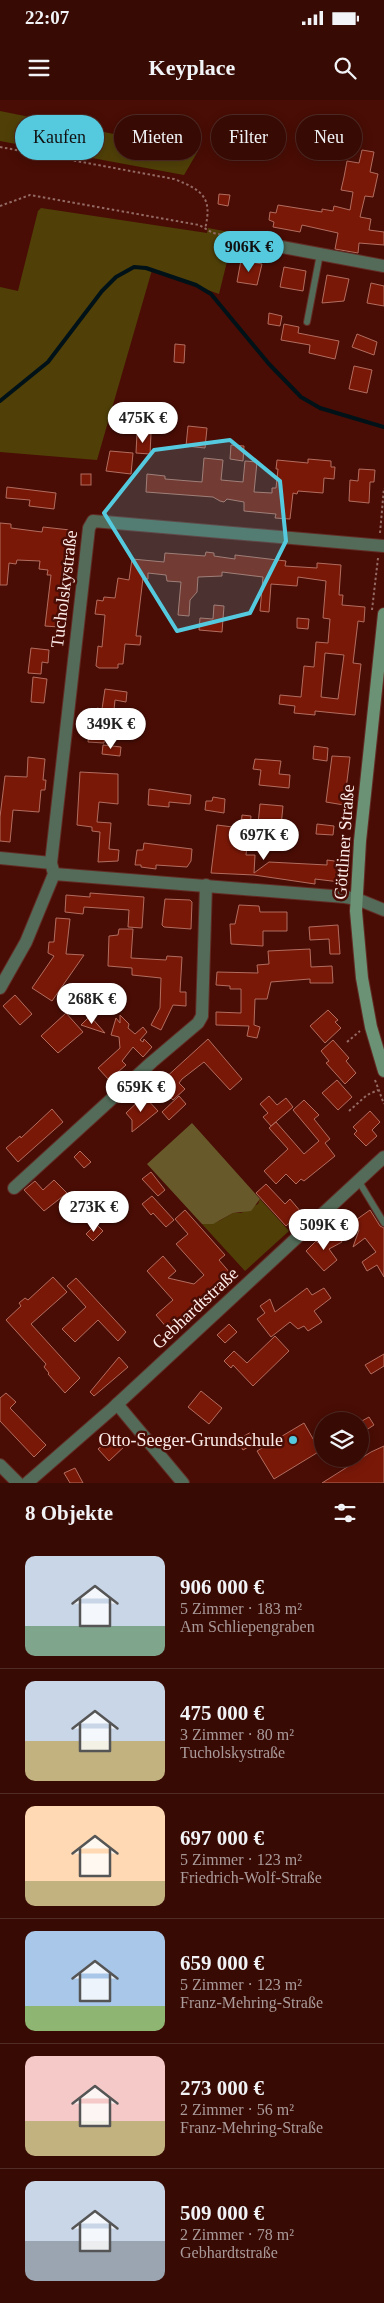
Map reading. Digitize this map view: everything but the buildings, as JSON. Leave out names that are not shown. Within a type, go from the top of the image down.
[{"type":"street","points":[[234,238],[384,266]]},
{"type":"street","name":"Tucholskystraße","points":[[0,988],[26,942],[53,869],[81,586],[89,528],[93,521],[382,546]]},
{"type":"street","name":"Göttliner Straße","points":[[384,614],[363,810],[357,899],[358,944],[362,978],[371,1027],[384,1070]]},
{"type":"street","points":[[0,858],[53,869],[357,899],[384,910]]},
{"type":"street","points":[[14,1188],[152,1062],[198,1024],[202,1016],[206,885]]},
{"type":"street","name":"Gebhardtstraße","points":[[28,1483],[117,1404],[384,1157]]},
{"type":"street","points":[[117,1404],[183,1483]]},
{"type":"street","points":[[0,1465],[18,1483]]},
{"type":"lane","points":[[307,322],[320,254]]},
{"type":"lane","points":[[358,1180],[384,1223]]},
{"type":"path","points":[[0,146],[174,179],[192,186],[203,194],[208,204],[209,215],[205,229]]},
{"type":"path","points":[[0,206],[30,195],[199,225],[213,233],[234,238]]},
{"type":"path","points":[[382,546],[384,488]]},
{"type":"path","points":[[347,1042],[360,1031]]},
{"type":"path","points":[[349,1111],[367,1095],[378,1090]]},
{"type":"highlighted area","points":[[230,440],[280,481],[286,541],[250,613],[177,631],[104,513],[154,450]]},
{"type":"shaded area","points":[[0,111],[20,115],[15,115],[15,144],[0,141]]},
{"type":"shaded area","points":[[104,132],[114,134],[114,160],[193,160],[184,175],[103,160]]},
{"type":"shaded area","points":[[41,208],[207,233],[208,228],[234,233],[219,294],[152,270],[97,460],[0,452],[0,287],[18,291],[38,211]]},
{"type":"shaded area","points":[[192,1123],[260,1199],[251,1211],[233,1213],[213,1224],[202,1224],[147,1164]]},
{"type":"shaded area","points":[[260,1199],[289,1231],[245,1271],[202,1224],[219,1221],[233,1213],[241,1213],[258,1204]]},
{"type":"waterway","points":[[0,401],[48,362],[102,291],[116,277],[134,267],[146,268],[196,285],[211,294],[269,364],[301,397],[320,408],[384,427]]},
{"type":"place","name":"Otto-Seeger-Grundschule","points":[[293,1440]]}]
